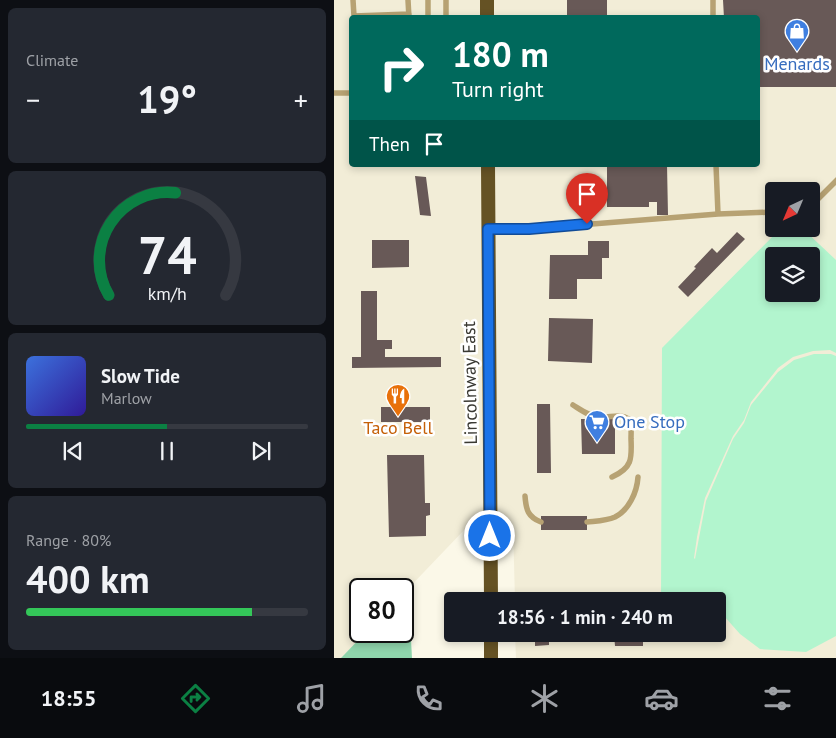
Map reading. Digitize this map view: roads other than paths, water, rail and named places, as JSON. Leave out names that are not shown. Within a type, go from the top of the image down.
[{"type":"highway","points":[[487,0],[488,15]]},
{"type":"highway","name":"Lincolnway East","points":[[488,167],[490,592]]},
{"type":"highway","points":[[491,642],[491,658]]},
{"type":"lane","points":[[353,0],[354,15]]},
{"type":"lane","points":[[408,0],[409,15]]},
{"type":"lane","points":[[428,0],[428,15]]},
{"type":"lane","points":[[446,0],[446,15]]},
{"type":"lane","points":[[713,0],[713,15]]},
{"type":"lane","points":[[334,93],[349,93]]},
{"type":"lane","points":[[716,167],[718,214]]},
{"type":"lane","points":[[820,197],[836,180]]},
{"type":"lane","points":[[488,229],[529,229],[718,214],[765,212]]},
{"type":"lane","points":[[573,404],[590,415],[599,417],[620,416],[629,419],[631,424],[631,458],[625,469],[612,477]]},
{"type":"lane","points":[[587,522],[614,518],[620,513],[634,497],[638,488],[638,477]]},
{"type":"lane","points":[[526,496],[529,515],[541,522]]},
{"type":"place","name":"Menards","points":[[797,52]]},
{"type":"place","name":"Taco Bell","points":[[398,417]]},
{"type":"place","name":"One Stop","points":[[597,443]]}]
